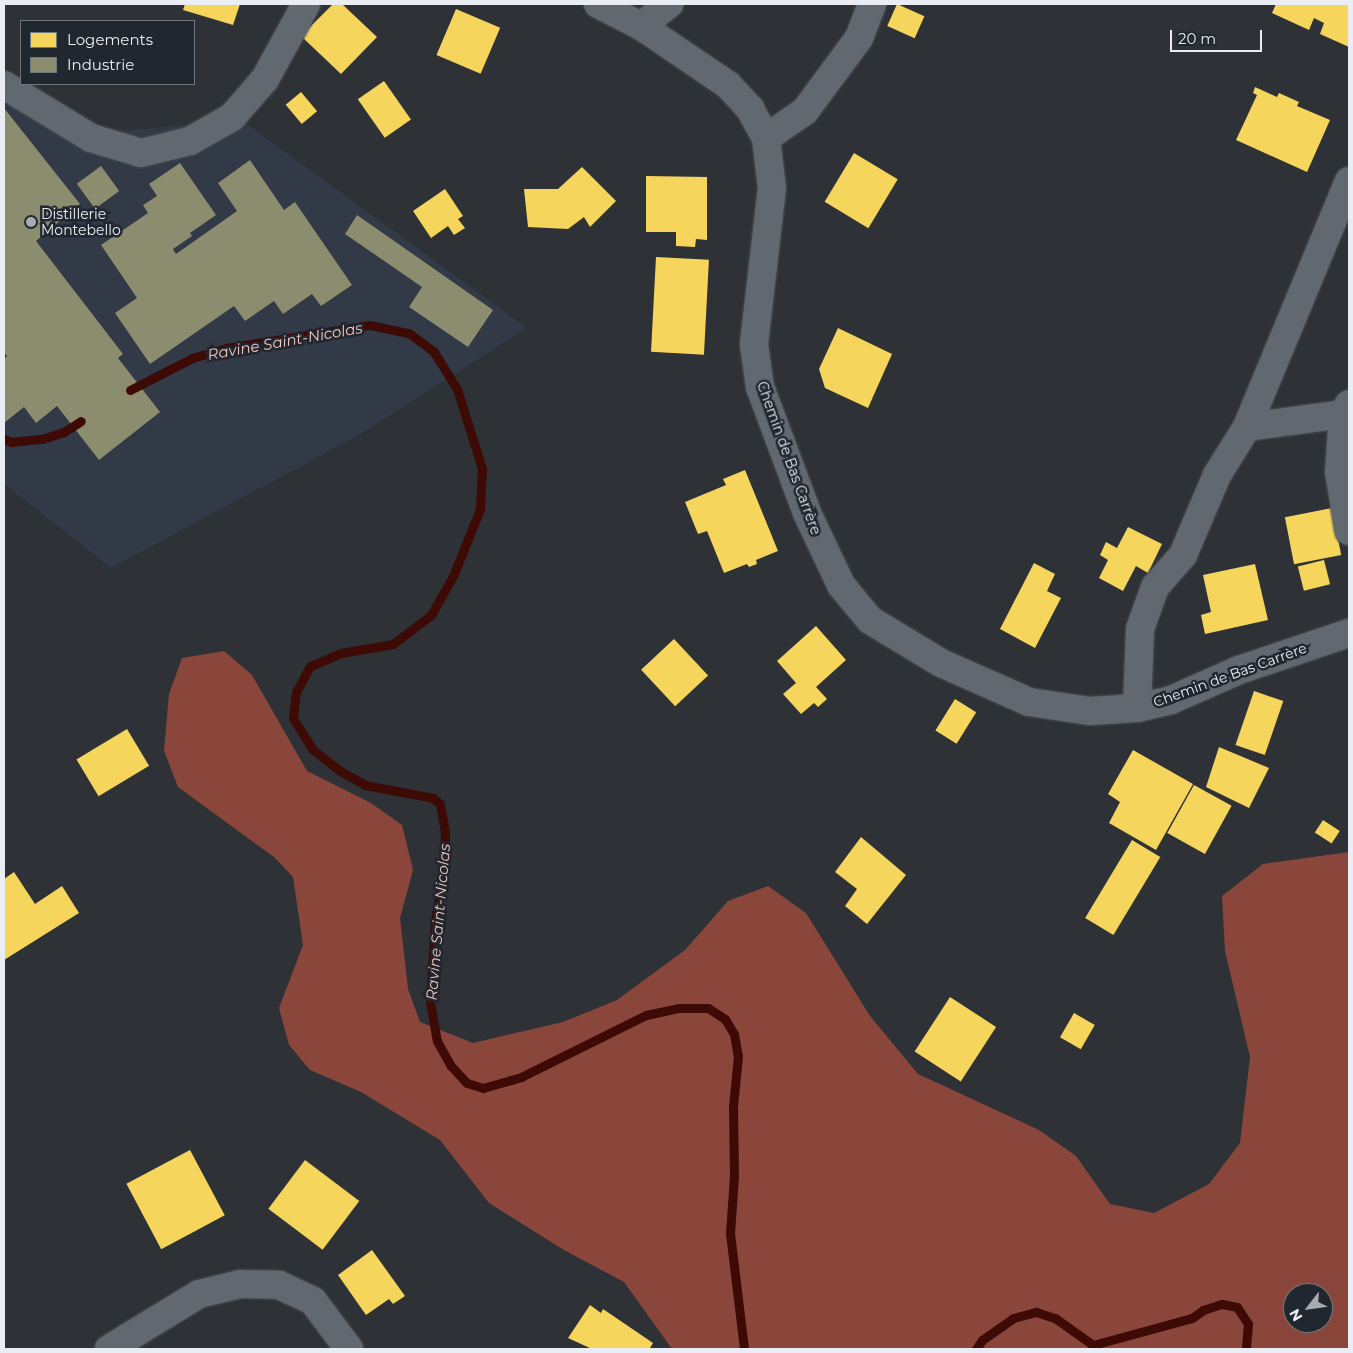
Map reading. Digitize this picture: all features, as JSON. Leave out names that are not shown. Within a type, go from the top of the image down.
[{"type":"street","points":[[4,85],[91,138],[141,154],[190,141],[232,117],[265,79],[306,4]]},
{"type":"street","name":"Chemin de Bas Carrère","points":[[598,4],[641,26],[728,85],[750,109],[766,138],[772,188],[754,344],[760,387],[806,512],[841,585],[870,620],[941,663],[1029,702],[1090,711],[1137,708],[1171,700],[1239,670],[1349,632]]},
{"type":"street","points":[[641,26],[669,4]]},
{"type":"street","points":[[766,138],[805,111],[859,38],[872,4]]},
{"type":"street","points":[[1137,708],[1140,629],[1155,587],[1184,555],[1218,475],[1246,427],[1349,181]]},
{"type":"street","points":[[1246,427],[1346,409],[1339,472],[1349,531]]},
{"type":"street","points":[[109,1349],[199,1294],[240,1284],[279,1285],[313,1301],[349,1349]]},
{"type":"shaded area","points":[[4,78],[94,134],[240,119],[527,328],[359,435],[111,568],[4,484]]},
{"type":"shaded area","points":[[224,651],[252,675],[307,771],[371,803],[402,825],[413,870],[400,918],[408,989],[420,1022],[473,1043],[563,1022],[617,1000],[685,950],[728,901],[768,886],[806,913],[870,1016],[918,1074],[1039,1130],[1076,1156],[1110,1204],[1154,1213],[1209,1184],[1240,1143],[1250,1057],[1225,951],[1222,896],[1263,864],[1349,852],[1349,1349],[672,1349],[624,1282],[564,1250],[489,1203],[440,1140],[361,1092],[310,1070],[289,1045],[279,1008],[303,945],[293,877],[274,857],[178,787],[164,751],[169,694],[182,658]]},
{"type":"building: Logements","points":[[185,4],[240,4],[233,25],[183,10]]},
{"type":"building: Logements","points":[[333,4],[342,4],[377,37],[341,74],[301,36]]},
{"type":"building: Logements","points":[[897,4],[924,16],[915,38],[887,26]]},
{"type":"building: Logements","points":[[1276,4],[1349,4],[1349,47],[1320,34],[1324,23],[1314,18],[1309,30],[1272,13]]},
{"type":"building: Logements","points":[[456,9],[500,28],[481,74],[436,55]]},
{"type":"building: Logements","points":[[384,81],[411,120],[385,138],[358,99]]},
{"type":"building: Logements","points":[[1255,87],[1277,97],[1279,93],[1299,102],[1297,106],[1330,120],[1307,172],[1236,140],[1257,95],[1253,93]]},
{"type":"building: Logements","points":[[301,92],[317,111],[302,124],[286,105]]},
{"type":"building: Logements","points":[[854,153],[898,179],[868,228],[825,202]]},
{"type":"building: Logements","points":[[582,167],[616,201],[590,227],[584,217],[568,229],[528,227],[524,189],[558,189]]},
{"type":"building: Logements","points":[[646,176],[707,177],[707,240],[696,239],[695,247],[676,246],[676,232],[646,232]]},
{"type":"building: Logements","points":[[445,189],[463,216],[458,219],[465,228],[454,235],[448,226],[431,238],[413,211]]},
{"type":"building: Logements","points":[[656,257],[709,260],[704,355],[651,352]]},
{"type":"building: Logements","points":[[838,328],[892,354],[868,408],[825,388],[819,369]]},
{"type":"building: Logements","points":[[745,470],[778,551],[756,560],[757,564],[749,567],[747,564],[724,573],[707,531],[698,534],[685,502],[726,485],[723,479]]},
{"type":"building: Logements","points":[[1332,508],[1341,555],[1294,564],[1285,517]]},
{"type":"building: Logements","points":[[1128,527],[1162,544],[1148,573],[1136,566],[1123,591],[1099,578],[1108,560],[1100,555],[1106,542],[1117,548]]},
{"type":"building: Logements","points":[[1324,560],[1330,584],[1304,591],[1298,567]]},
{"type":"building: Logements","points":[[1034,563],[1055,574],[1047,591],[1061,598],[1035,648],[1000,629]]},
{"type":"building: Logements","points":[[1255,564],[1268,620],[1205,634],[1201,615],[1211,612],[1203,575]]},
{"type":"building: Logements","points":[[816,626],[846,660],[816,687],[827,699],[818,707],[814,703],[801,714],[783,694],[796,683],[777,661]]},
{"type":"building: Logements","points":[[674,639],[708,676],[675,706],[641,670]]},
{"type":"building: Logements","points":[[1254,691],[1283,701],[1265,755],[1235,745]]},
{"type":"building: Logements","points":[[955,699],[976,712],[957,744],[935,730]]},
{"type":"building: Logements","points":[[127,729],[149,766],[99,796],[76,759]]},
{"type":"building: Logements","points":[[1219,747],[1269,768],[1249,808],[1206,787]]},
{"type":"building: Logements","points":[[1133,750],[1193,784],[1156,850],[1109,823],[1120,802],[1108,794]]},
{"type":"building: Logements","points":[[1194,785],[1232,806],[1205,854],[1167,833]]},
{"type":"building: Logements","points":[[1323,820],[1340,831],[1332,843],[1315,833]]},
{"type":"building: Logements","points":[[861,837],[906,875],[867,924],[845,906],[857,889],[835,872]]},
{"type":"building: Logements","points":[[1132,840],[1160,857],[1113,935],[1085,918]]},
{"type":"building: Logements","points":[[14,872],[35,904],[62,886],[79,913],[4,960],[4,879]]},
{"type":"building: Logements","points":[[950,997],[996,1027],[961,1081],[915,1052]]},
{"type":"building: Logements","points":[[1074,1013],[1095,1025],[1081,1049],[1060,1037]]},
{"type":"building: Logements","points":[[190,1150],[225,1215],[161,1249],[126,1184]]},
{"type":"building: Logements","points":[[305,1160],[359,1201],[323,1250],[268,1209]]},
{"type":"building: Logements","points":[[372,1250],[405,1296],[393,1304],[389,1299],[366,1315],[338,1275]]},
{"type":"building: Logements","points":[[590,1305],[601,1313],[603,1309],[653,1343],[650,1348],[652,1349],[592,1349],[568,1338]]},
{"type":"building: Industrie","points":[[4,108],[80,204],[36,241],[123,354],[118,358],[160,412],[99,460],[57,406],[36,423],[24,407],[4,423],[4,359],[7,356],[4,352]]},
{"type":"building: Industrie","points":[[250,160],[284,210],[295,202],[352,285],[321,306],[312,294],[283,314],[274,301],[245,321],[234,306],[150,364],[115,313],[137,298],[101,245],[148,213],[143,205],[157,196],[149,184],[180,163],[216,215],[190,233],[192,236],[173,249],[176,254],[237,211],[218,183]]},
{"type":"building: Industrie","points":[[101,166],[119,191],[95,209],[77,184]]},
{"type":"building: Industrie","points":[[357,215],[493,310],[468,347],[409,307],[422,287],[345,234]]},
{"type":"waterway","name":"Ravine Saint-Nicolas","points":[[130,390],[192,358],[226,348],[370,325],[409,333],[434,352],[457,389],[482,469],[480,509],[453,576],[431,615],[393,644],[341,653],[310,666],[296,692],[293,718],[312,749],[340,771],[365,785],[433,798],[440,804],[445,831],[444,869],[435,920],[430,1002],[437,1041],[451,1066],[467,1083],[483,1088],[521,1077],[646,1015],[679,1008],[708,1008],[725,1019],[734,1034],[738,1056],[733,1106],[734,1176],[730,1233],[744,1349]]},
{"type":"waterway","name":"Ravine Saint-Nicolas","points":[[4,439],[11,442],[42,439],[64,432],[81,421]]},
{"type":"waterway","name":"Ravine Saint-Nicolas","points":[[976,1349],[982,1340],[1013,1318],[1036,1312],[1055,1318],[1093,1345],[1192,1318],[1203,1310],[1222,1304],[1237,1307],[1248,1324],[1246,1349]]},
{"type":"place","name":"Distillerie Montebello","points":[[31,222]]}]
